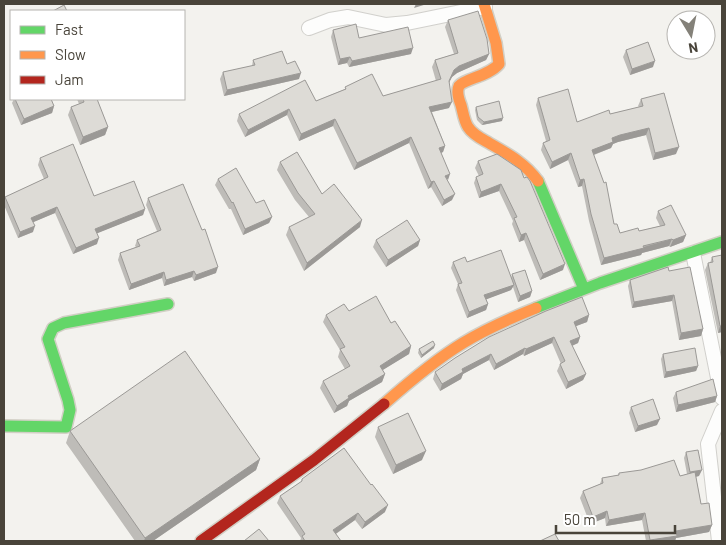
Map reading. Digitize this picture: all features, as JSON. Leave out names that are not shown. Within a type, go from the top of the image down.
[{"type":"street","points":[[309,28],[330,20],[348,17],[386,25],[408,23],[484,6],[496,43],[499,64],[495,69],[461,84],[458,88],[466,125],[472,133],[522,162],[530,170],[538,182],[584,289]]},
{"type":"street","points":[[201,541],[315,459],[421,371],[482,332],[584,289],[722,242]]},
{"type":"street","points":[[693,252],[722,398]]},
{"type":"street","points":[[4,426],[66,427],[70,410],[68,400],[48,339],[49,331],[53,328],[64,323],[168,304]]},
{"type":"street","points":[[719,532],[708,444],[722,411]]},
{"type":"building","points":[[64,5],[66,10],[55,10]]},
{"type":"building","points":[[478,11],[487,39],[489,54],[459,66],[454,70],[449,81],[452,102],[429,107],[445,146],[439,148],[450,174],[445,176],[455,194],[444,200],[434,181],[431,182],[411,137],[357,163],[335,119],[301,134],[289,109],[248,130],[239,114],[305,80],[316,101],[346,89],[345,87],[372,74],[383,96],[441,79],[435,60],[458,53],[448,20]]},
{"type":"building","points":[[356,24],[359,38],[408,27],[413,48],[352,61],[350,57],[340,59],[333,30]]},
{"type":"building","points":[[648,42],[655,61],[632,69],[626,50]]},
{"type":"building","points":[[282,51],[287,64],[295,61],[301,73],[227,90],[223,72],[255,65],[253,60]]},
{"type":"building","points":[[568,89],[577,122],[609,110],[610,114],[643,106],[641,99],[664,93],[679,147],[655,153],[649,128],[612,138],[613,142],[592,150],[604,183],[606,182],[614,224],[617,224],[620,233],[638,228],[639,231],[665,225],[658,211],[671,205],[686,235],[604,258],[591,214],[584,179],[580,180],[571,153],[552,162],[543,143],[550,140],[538,98]]},
{"type":"building","points":[[15,100],[51,100],[54,106],[24,119]]},
{"type":"building","points":[[83,100],[97,100],[108,127],[83,137],[71,107],[84,102]]},
{"type":"building","points":[[499,101],[503,118],[484,122],[478,117],[476,107]]},
{"type":"building","points":[[73,144],[94,196],[134,181],[145,209],[95,229],[99,238],[76,248],[57,207],[31,218],[35,226],[20,232],[5,197],[48,177],[40,158]]},
{"type":"building","points":[[297,152],[322,194],[334,184],[362,220],[307,263],[289,227],[315,214],[298,193],[280,162]]},
{"type":"building","points":[[497,154],[521,170],[524,178],[527,177],[530,181],[565,264],[543,274],[526,233],[521,235],[514,218],[517,217],[501,184],[481,192],[476,177],[483,174],[478,161]]},
{"type":"building","points":[[236,168],[256,203],[264,200],[272,217],[245,229],[233,202],[218,179]]},
{"type":"building","points":[[183,184],[202,230],[205,229],[218,267],[196,275],[194,271],[166,280],[164,272],[131,284],[120,253],[140,246],[137,240],[161,230],[148,198]]},
{"type":"building","points":[[407,220],[420,240],[388,260],[376,240]]},
{"type":"building","points":[[501,250],[514,285],[484,295],[488,304],[469,312],[458,284],[462,283],[453,262],[465,257],[467,262]]},
{"type":"building","points":[[722,255],[722,326],[720,326],[708,263],[713,262],[712,257]]},
{"type":"building","points":[[668,267],[669,271],[690,267],[703,329],[681,333],[674,295],[634,302],[630,280]]},
{"type":"building","points":[[525,270],[532,291],[520,296],[512,274]]},
{"type":"building","points":[[376,296],[391,323],[395,321],[411,346],[380,366],[385,374],[348,396],[349,398],[337,406],[323,381],[350,366],[340,349],[345,347],[326,315],[344,304],[349,311]]},
{"type":"building","points":[[582,297],[589,315],[574,322],[580,337],[570,341],[586,374],[568,382],[560,364],[565,361],[554,337],[525,348],[496,364],[491,354],[462,369],[463,372],[442,384],[435,372],[489,337]]},
{"type":"building","points":[[433,341],[435,345],[422,355],[419,349]]},
{"type":"building","points":[[695,348],[698,366],[666,372],[663,354]]},
{"type":"building","points":[[185,351],[260,459],[145,538],[70,431]]},
{"type":"building","points":[[713,379],[717,396],[678,405],[676,392]]},
{"type":"building","points":[[653,399],[660,419],[638,426],[631,407]]},
{"type":"building","points":[[408,413],[426,451],[396,465],[378,427]]},
{"type":"building","points":[[344,448],[388,505],[365,522],[358,513],[333,530],[341,541],[305,541],[302,536],[305,534],[280,496]]},
{"type":"building","points":[[698,450],[702,470],[690,472],[686,452]]},
{"type":"building","points":[[674,460],[680,476],[695,472],[701,504],[709,503],[712,525],[676,531],[677,536],[650,540],[645,513],[609,520],[607,511],[593,517],[583,491],[603,483],[602,478],[641,470]]},
{"type":"building","points":[[259,529],[269,541],[244,541]]},
{"type":"building","points":[[555,534],[559,541],[540,541]]},
{"type":"traffic: fast","points":[[538,181],[584,289]]},
{"type":"traffic: fast","points":[[536,308],[600,283],[722,242]]},
{"type":"traffic: fast","points":[[4,426],[66,427],[70,410],[68,400],[48,339],[53,328],[64,323],[168,304]]},
{"type":"traffic: slow","points":[[484,4],[496,43],[499,64],[489,72],[466,81],[459,86],[458,96],[465,119],[468,127],[475,135],[516,159],[538,181]]},
{"type":"traffic: slow","points":[[384,404],[422,372],[463,343],[499,324],[536,308]]},
{"type":"traffic: jam","points":[[201,541],[314,460],[384,404]]}]
